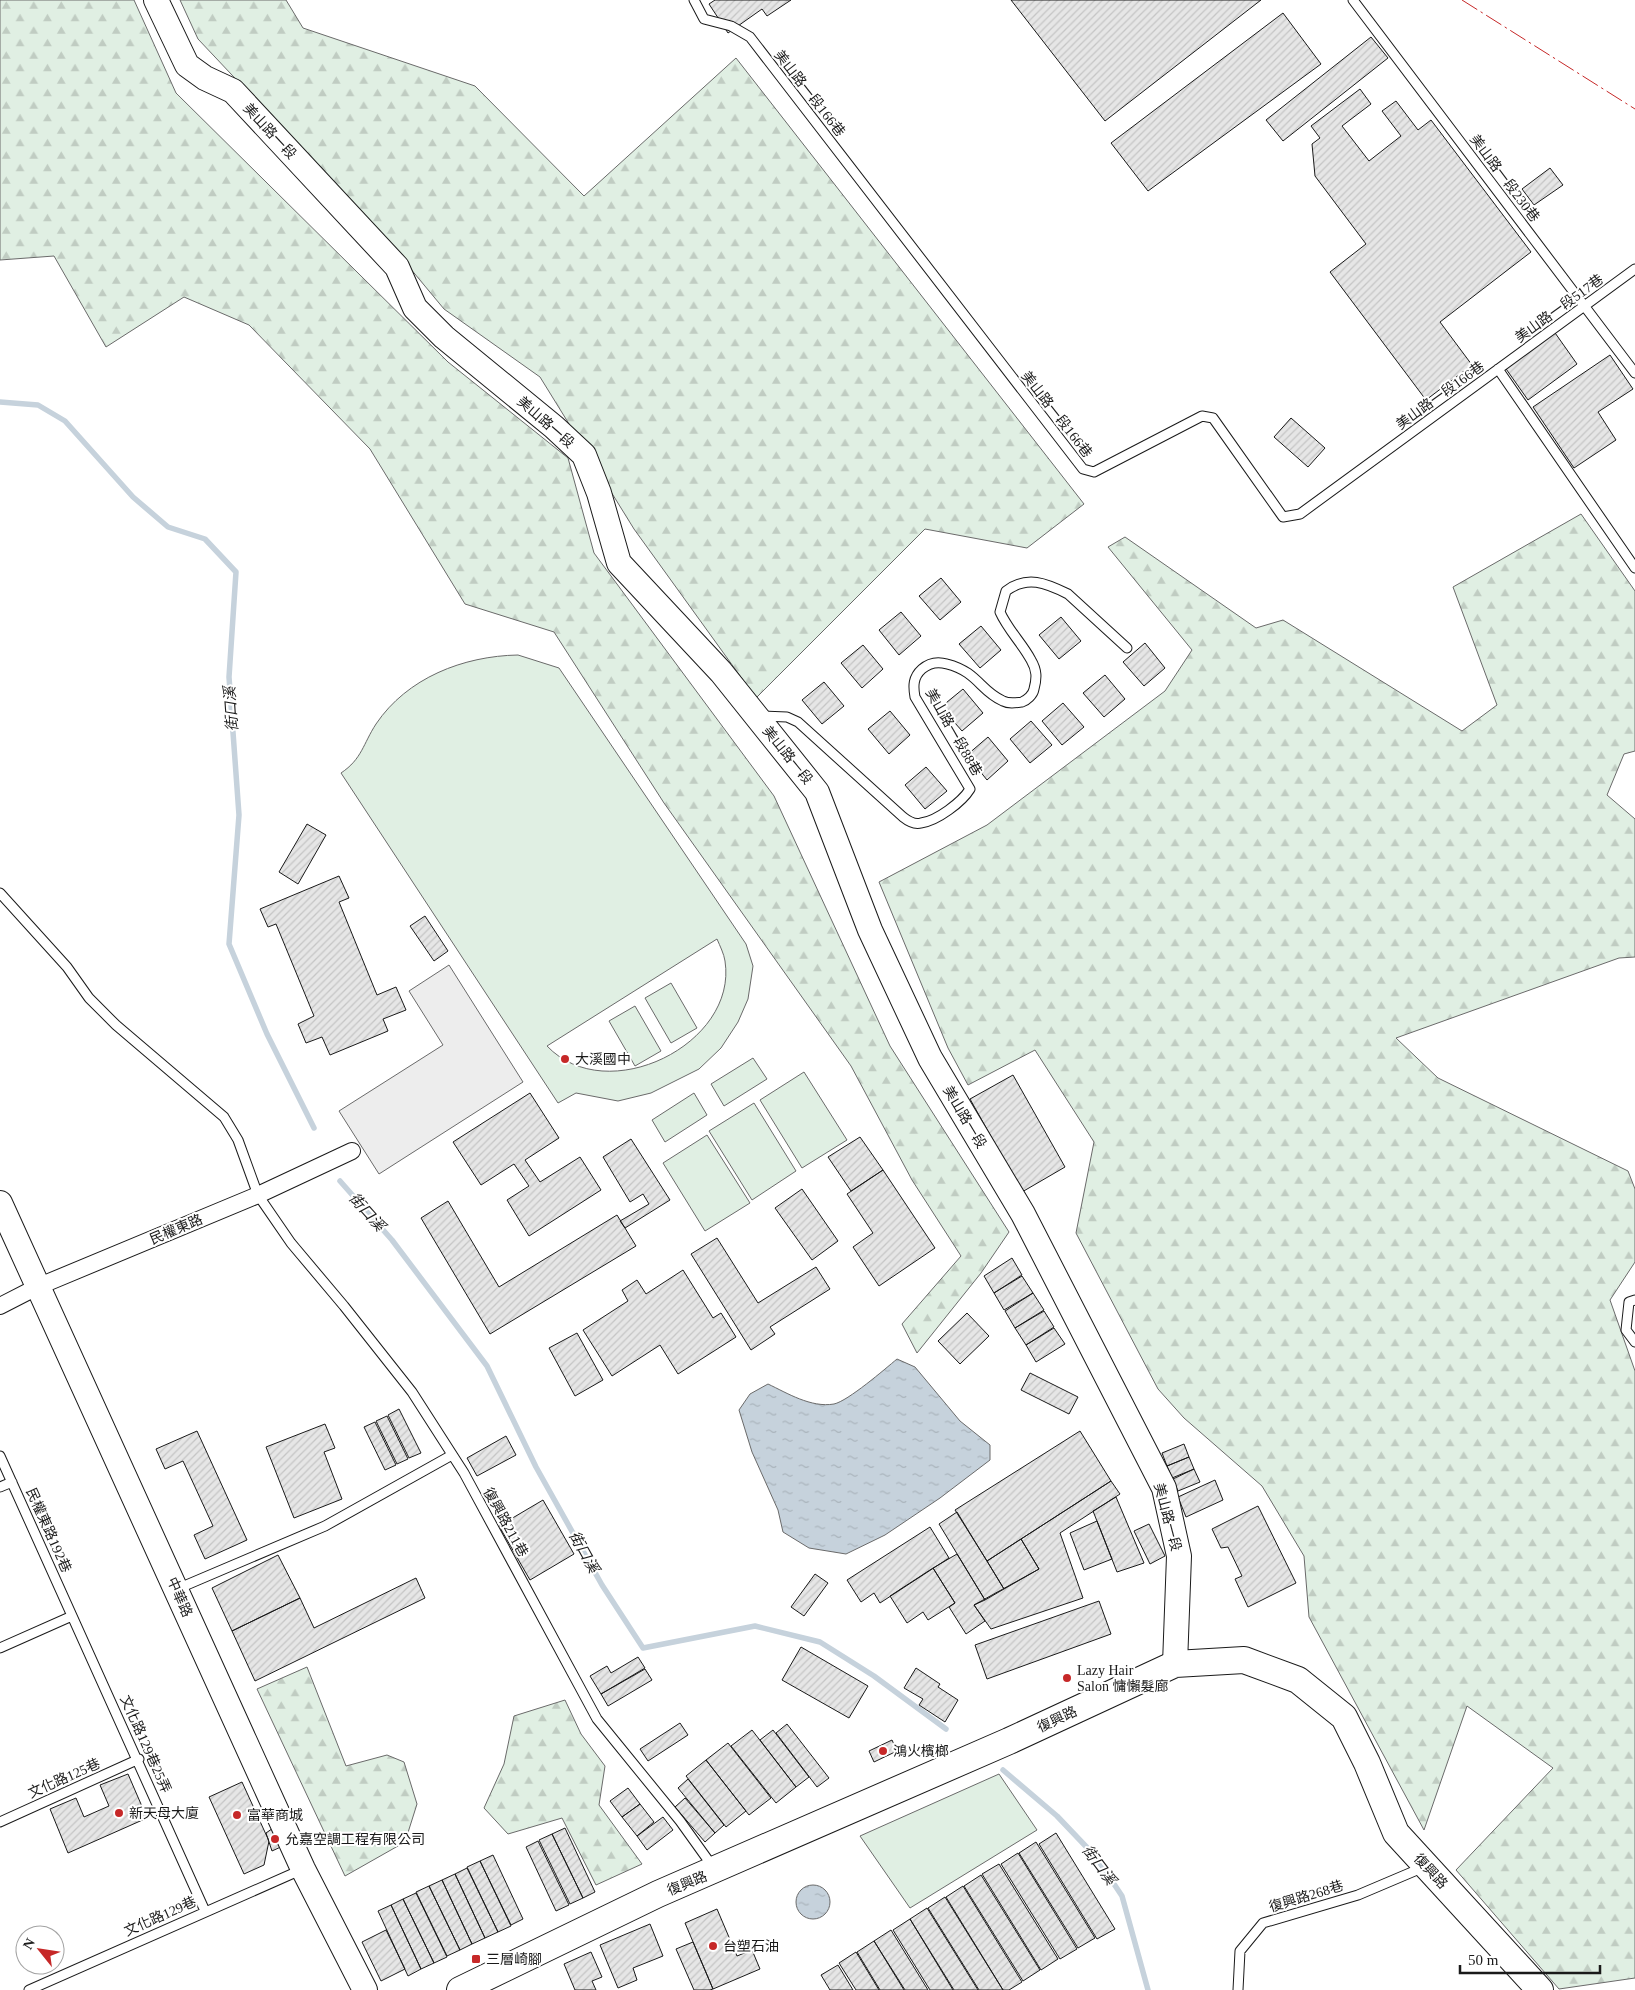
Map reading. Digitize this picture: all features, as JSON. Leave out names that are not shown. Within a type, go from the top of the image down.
[{"type":"main road","name":"復興路","points":[[460,1990],[592,1925],[1009,1741],[1175,1664],[1244,1660],[1298,1680],[1344,1717],[1367,1763],[1396,1833],[1540,1990]]},
{"type":"street","name":"美山路一段","points":[[156,0],[187,65],[205,78],[233,91],[240,98],[397,266],[415,308],[444,337],[554,427],[584,455],[599,493],[619,563],[721,672],[817,792],[870,930],[930,1058],[1023,1214],[1164,1488],[1179,1556],[1175,1664]]},
{"type":"street","name":"民權東路","points":[[0,1306],[37,1287],[258,1195],[352,1151]]},
{"type":"street","name":"中華路","points":[[0,1202],[303,1869],[365,1990]]},
{"type":"lane","name":"美山路一段166巷","points":[[694,0],[704,18],[731,26],[750,38],[1083,469],[1094,472],[1202,416],[1213,418],[1283,517],[1300,514],[1498,369]]},
{"type":"lane","name":"美山路一段230巷","points":[[1353,0],[1635,373]]},
{"type":"lane","name":"美山路一段517巷","points":[[1498,369],[1635,269]]},
{"type":"lane","points":[[1498,369],[1635,568]]},
{"type":"lane","name":"美山路一段88巷","points":[[756,716],[787,718],[798,722],[903,817],[911,822],[920,824],[931,820],[966,795],[970,789],[915,697],[913,683],[919,671],[928,664],[940,662],[960,667],[972,674],[1002,701],[1013,704],[1025,701],[1033,692],[1037,679],[1036,668],[1006,626],[1000,612],[1006,591],[1021,582],[1030,580],[1058,589],[1068,594],[1127,648]]},
{"type":"lane","name":"復興路211巷","points":[[0,893],[67,967],[89,998],[116,1025],[224,1117],[238,1140],[258,1195],[291,1244],[344,1306],[412,1392],[469,1481],[597,1720],[680,1821],[715,1871]]},
{"type":"lane","points":[[1635,1300],[1629,1302],[1626,1330],[1635,1342]]},
{"type":"lane","points":[[177,1589],[325,1526],[452,1455]]},
{"type":"lane","name":"民權東路192巷","points":[[0,1456],[72,1616]]},
{"type":"lane","points":[[0,1487],[12,1482]]},
{"type":"lane","points":[[0,1648],[72,1616]]},
{"type":"lane","name":"文化路129巷25弄","points":[[72,1616],[206,1911]]},
{"type":"lane","name":"文化路125巷","points":[[0,1822],[139,1760]]},
{"type":"lane","name":"復興路268巷","points":[[1238,1990],[1240,1951],[1263,1923],[1358,1895],[1427,1866]]},
{"type":"lane","name":"文化路129巷","points":[[29,1990],[303,1869]]},
{"type":"green space","points":[[0,0],[134,0],[176,93],[448,362],[568,458],[594,553],[774,796],[890,1046],[1009,1232],[981,1273],[917,1353],[902,1324],[961,1256],[912,1180],[851,1066],[664,803],[554,632],[465,604],[370,449],[249,325],[184,297],[106,347],[54,256],[0,260]]},
{"type":"green space","points":[[180,0],[286,0],[303,28],[475,86],[584,196],[736,58],[1084,504],[1027,548],[925,529],[756,698],[634,529],[540,377],[444,309],[380,232],[198,39]]},
{"type":"green space","points":[[1581,514],[1635,591],[1635,751],[1624,754],[1607,795],[1635,819],[1635,957],[1619,958],[1396,1038],[1438,1078],[1628,1171],[1635,1189],[1635,1262],[1610,1300],[1635,1371],[1635,1978],[1559,1989],[1456,1870],[1553,1768],[1467,1706],[1424,1830],[1309,1617],[1304,1556],[1262,1486],[1184,1418],[1158,1389],[1076,1233],[1094,1142],[1035,1050],[968,1085],[948,1048],[879,882],[987,825],[1165,691],[1192,650],[1108,547],[1125,537],[1256,628],[1283,620],[1462,731],[1497,705],[1453,587]]},
{"type":"green space","points":[[518,655],[559,668],[746,944],[753,966],[748,999],[738,1022],[721,1048],[699,1069],[651,1093],[618,1101],[576,1093],[558,1103],[341,773],[354,762],[376,724],[389,708],[420,682],[457,665],[497,656]],"holes":[[[717,939],[725,961],[724,991],[711,1018],[690,1041],[663,1058],[633,1069],[602,1071],[572,1064],[547,1046]]]},
{"type":"green space","points":[[671,983],[697,1028],[671,1043],[645,998]]},
{"type":"green space","points":[[635,1006],[661,1051],[635,1066],[609,1021]]},
{"type":"green space","points":[[753,1058],[767,1079],[724,1106],[711,1084]]},
{"type":"green space","points":[[804,1072],[847,1140],[802,1168],[760,1100]]},
{"type":"green space","points":[[694,1093],[707,1115],[665,1142],[652,1120]]},
{"type":"green space","points":[[754,1103],[796,1171],[752,1200],[709,1131]]},
{"type":"green space","points":[[707,1135],[750,1203],[705,1231],[663,1163]]},
{"type":"green space","points":[[307,1667],[346,1766],[387,1755],[404,1762],[417,1804],[405,1842],[345,1876],[257,1689]]},
{"type":"green space","points":[[565,1700],[581,1734],[605,1766],[599,1805],[642,1864],[596,1885],[562,1818],[508,1834],[484,1808],[504,1764],[514,1716]]},
{"type":"green space","points":[[999,1774],[1037,1830],[910,1908],[860,1836]]},
{"type":"shaded area","points":[[449,965],[523,1082],[379,1174],[339,1111],[443,1045],[409,991]]},
{"type":"water","points":[[897,1359],[915,1367],[960,1421],[990,1445],[990,1460],[940,1498],[885,1535],[846,1554],[809,1548],[783,1532],[778,1510],[752,1452],[739,1410],[750,1394],[768,1384],[808,1402],[825,1405],[834,1404],[857,1391]]},
{"type":"water","points":[[813,1885],[820,1886],[825,1890],[829,1895],[829,1909],[825,1914],[820,1918],[813,1919],[806,1918],[801,1914],[797,1909],[796,1902],[797,1895],[801,1890],[806,1886]]},
{"type":"building","points":[[715,0],[791,0],[767,16],[762,9],[728,33],[709,4]]},
{"type":"building","points":[[1011,0],[1261,0],[1105,121]]},
{"type":"building","points":[[1283,13],[1321,64],[1148,191],[1111,143]]},
{"type":"building","points":[[1371,37],[1388,58],[1283,141],[1266,120]]},
{"type":"building","points":[[1360,89],[1371,104],[1342,126],[1369,161],[1401,136],[1382,111],[1396,101],[1418,130],[1431,120],[1531,252],[1440,322],[1472,365],[1426,400],[1330,272],[1366,244],[1315,176],[1312,144],[1320,138],[1311,126]]},
{"type":"building","points":[[1550,168],[1563,185],[1534,205],[1522,189]]},
{"type":"building","points":[[1553,330],[1577,364],[1528,400],[1504,366]]},
{"type":"building","points":[[1610,355],[1633,389],[1598,412],[1616,440],[1574,468],[1533,407]]},
{"type":"building","points":[[1291,418],[1325,448],[1308,467],[1274,437]]},
{"type":"building","points":[[941,578],[961,602],[940,620],[919,596]]},
{"type":"building","points":[[901,612],[921,636],[899,655],[879,630]]},
{"type":"building","points":[[1061,617],[1081,641],[1059,659],[1039,635]]},
{"type":"building","points":[[981,626],[1001,650],[980,668],[959,644]]},
{"type":"building","points":[[1145,643],[1165,668],[1144,686],[1123,662]]},
{"type":"building","points":[[863,645],[883,669],[862,688],[841,663]]},
{"type":"building","points":[[1105,675],[1125,699],[1104,717],[1083,693]]},
{"type":"building","points":[[824,682],[844,706],[822,724],[802,700]]},
{"type":"building","points":[[963,689],[983,713],[962,731],[941,707]]},
{"type":"building","points":[[1063,703],[1084,727],[1062,745],[1042,721]]},
{"type":"building","points":[[890,711],[910,735],[889,754],[868,729]]},
{"type":"building","points":[[1031,721],[1052,745],[1030,763],[1010,739]]},
{"type":"building","points":[[988,737],[1008,761],[987,780],[967,755]]},
{"type":"building","points":[[926,767],[947,791],[925,809],[905,785]]},
{"type":"building","points":[[307,824],[326,835],[298,884],[279,872]]},
{"type":"building","points":[[339,876],[349,898],[339,902],[377,995],[396,987],[406,1010],[383,1019],[388,1031],[330,1055],[322,1037],[306,1043],[298,1024],[314,1016],[276,924],[268,927],[260,909]]},
{"type":"building","points":[[425,916],[448,951],[434,961],[410,926]]},
{"type":"building","points":[[1013,1075],[1065,1167],[1022,1192],[970,1099]]},
{"type":"building","points":[[530,1093],[559,1138],[525,1160],[540,1182],[580,1157],[601,1190],[529,1236],[507,1200],[529,1186],[514,1164],[481,1185],[453,1142]]},
{"type":"building","points":[[860,1137],[883,1170],[851,1191],[828,1157]]},
{"type":"building","points":[[631,1139],[670,1200],[625,1228],[620,1221],[649,1204],[643,1194],[630,1202],[603,1157]]},
{"type":"building","points":[[883,1170],[935,1248],[879,1286],[853,1247],[873,1233],[847,1194]]},
{"type":"building","points":[[802,1189],[838,1241],[812,1260],[775,1208]]},
{"type":"building","points":[[448,1201],[499,1287],[617,1215],[636,1246],[490,1334],[421,1218]]},
{"type":"building","points":[[717,1238],[758,1303],[816,1267],[830,1289],[770,1327],[775,1334],[751,1350],[691,1254]]},
{"type":"building","points":[[1012,1258],[1022,1275],[994,1293],[984,1276]]},
{"type":"building","points":[[683,1270],[713,1318],[721,1313],[736,1337],[678,1374],[660,1345],[612,1376],[583,1330],[628,1301],[622,1290],[637,1280],[646,1294]]},
{"type":"building","points":[[1022,1276],[1033,1293],[1004,1310],[994,1293]]},
{"type":"building","points":[[1033,1293],[1044,1310],[1015,1328],[1005,1311]]},
{"type":"building","points":[[1044,1311],[1054,1327],[1026,1345],[1015,1328]]},
{"type":"building","points":[[967,1313],[989,1336],[960,1364],[938,1341]]},
{"type":"building","points":[[1054,1328],[1065,1344],[1036,1362],[1026,1345]]},
{"type":"building","points":[[577,1333],[603,1380],[575,1396],[549,1348]]},
{"type":"building","points":[[1030,1373],[1078,1397],[1069,1414],[1021,1390]]},
{"type":"building","points":[[399,1409],[421,1453],[409,1458],[388,1415]]},
{"type":"building","points":[[387,1416],[408,1459],[397,1464],[376,1421]]},
{"type":"building","points":[[375,1422],[396,1465],[385,1470],[364,1427]]},
{"type":"building","points":[[325,1424],[335,1448],[324,1452],[342,1499],[294,1518],[266,1447]]},
{"type":"building","points":[[197,1431],[247,1540],[205,1559],[194,1535],[213,1526],[183,1461],[165,1469],[156,1449]]},
{"type":"building","points":[[1080,1431],[1111,1481],[987,1561],[955,1510]]},
{"type":"building","points":[[506,1436],[516,1455],[477,1476],[467,1458]]},
{"type":"building","points":[[1184,1444],[1189,1457],[1167,1466],[1162,1453]]},
{"type":"building","points":[[1189,1457],[1194,1469],[1172,1478],[1167,1466]]},
{"type":"building","points":[[1194,1469],[1200,1482],[1178,1491],[1173,1479]]},
{"type":"building","points":[[1215,1480],[1223,1500],[1186,1517],[1178,1497]]},
{"type":"building","points":[[1111,1481],[1120,1494],[1060,1533],[1083,1598],[991,1629],[974,1605],[1039,1569],[1021,1539]]},
{"type":"building","points":[[1116,1497],[1144,1563],[1117,1572],[1093,1511]]},
{"type":"building","points":[[543,1500],[574,1554],[530,1580],[499,1526]]},
{"type":"building","points":[[1258,1506],[1296,1583],[1248,1607],[1235,1579],[1242,1576],[1228,1547],[1221,1548],[1212,1529]]},
{"type":"building","points":[[957,1512],[1004,1589],[985,1600],[939,1524]]},
{"type":"building","points":[[1097,1521],[1112,1559],[1084,1570],[1070,1533]]},
{"type":"building","points":[[1149,1524],[1165,1556],[1150,1564],[1134,1531]]},
{"type":"building","points":[[930,1527],[949,1558],[880,1603],[874,1593],[861,1602],[847,1580]]},
{"type":"building","points":[[1021,1539],[1039,1569],[1004,1589],[987,1561]]},
{"type":"building","points":[[957,1554],[985,1600],[974,1605],[985,1621],[966,1634],[949,1607],[955,1603],[933,1568]]},
{"type":"building","points":[[278,1555],[300,1598],[232,1631],[212,1588]]},
{"type":"building","points":[[933,1568],[955,1603],[928,1620],[923,1612],[907,1623],[890,1596]]},
{"type":"building","points":[[815,1574],[828,1583],[804,1616],[791,1607]]},
{"type":"building","points":[[416,1578],[425,1598],[255,1681],[232,1631],[300,1598],[314,1628]]},
{"type":"building","points":[[1099,1601],[1111,1634],[987,1679],[975,1645]]},
{"type":"building","points":[[801,1647],[868,1686],[849,1718],[782,1680]]},
{"type":"building","points":[[638,1657],[645,1668],[601,1694],[590,1676],[607,1666],[611,1673]]},
{"type":"building","points":[[916,1668],[940,1684],[938,1687],[958,1700],[945,1722],[919,1705],[923,1699],[904,1688]]},
{"type":"building","points":[[645,1669],[652,1680],[608,1706],[601,1694]]},
{"type":"building","points":[[680,1723],[688,1735],[648,1761],[640,1749]]},
{"type":"building","points":[[787,1724],[829,1778],[817,1787],[776,1733]]},
{"type":"building","points":[[752,1730],[796,1787],[776,1803],[731,1746]]},
{"type":"building","points":[[773,1730],[809,1777],[796,1787],[760,1740]]},
{"type":"building","name":"鴻火檳榔","points":[[892,1740],[897,1751],[874,1762],[869,1751]]},
{"type":"building","points":[[728,1743],[771,1798],[749,1815],[706,1760]]},
{"type":"building","points":[[706,1760],[746,1811],[726,1827],[686,1776]]},
{"type":"building","name":"新天母大廈","points":[[128,1774],[147,1818],[68,1853],[50,1809],[76,1798],[84,1817],[109,1806],[100,1785]]},
{"type":"building","points":[[688,1779],[724,1825],[715,1833],[678,1788]]},
{"type":"building","name":"富華商城","points":[[242,1782],[269,1841],[264,1865],[244,1874],[209,1797]]},
{"type":"building","points":[[628,1788],[640,1804],[622,1817],[610,1801]]},
{"type":"building","points":[[685,1798],[715,1833],[705,1842],[675,1807]]},
{"type":"building","points":[[640,1804],[654,1822],[637,1836],[622,1817]]},
{"type":"building","points":[[663,1817],[673,1830],[647,1850],[637,1836]]},
{"type":"building","name":"允嘉空調工程有限公司","points":[[276,1826],[285,1845],[272,1851],[266,1833]]},
{"type":"building","points":[[565,1828],[595,1892],[583,1898],[552,1834]]},
{"type":"building","points":[[1056,1833],[1115,1929],[1097,1939],[1039,1844]]},
{"type":"building","points":[[552,1834],[583,1898],[570,1904],[539,1840]]},
{"type":"building","points":[[538,1841],[569,1905],[556,1911],[526,1847]]},
{"type":"building","points":[[1036,1842],[1095,1938],[1078,1948],[1019,1853]]},
{"type":"building","points":[[1018,1853],[1077,1949],[1060,1959],[1001,1864]]},
{"type":"building","points":[[493,1855],[523,1919],[511,1925],[480,1861]]},
{"type":"building","points":[[480,1861],[511,1926],[498,1932],[467,1867]]},
{"type":"building","points":[[999,1864],[1058,1959],[1041,1970],[982,1874]]},
{"type":"building","points":[[467,1868],[498,1932],[485,1938],[455,1874]]},
{"type":"building","points":[[455,1874],[485,1938],[472,1944],[442,1880]]},
{"type":"building","points":[[981,1875],[1040,1970],[1023,1981],[964,1886]]},
{"type":"building","points":[[442,1880],[472,1944],[460,1950],[429,1886]]},
{"type":"building","points":[[429,1886],[460,1950],[447,1956],[416,1892]]},
{"type":"building","points":[[963,1886],[1022,1982],[1009,1990],[1003,1990],[946,1897]]},
{"type":"building","points":[[416,1893],[447,1957],[434,1963],[403,1899]]},
{"type":"building","points":[[945,1897],[1003,1990],[979,1990],[928,1908]]},
{"type":"building","points":[[403,1899],[434,1963],[421,1969],[391,1905]]},
{"type":"building","points":[[391,1905],[421,1969],[408,1976],[378,1911]]},
{"type":"building","points":[[927,1908],[978,1990],[954,1990],[910,1919]]},
{"type":"building","name":"台塑石油","points":[[717,1909],[737,1956],[752,1950],[760,1969],[713,1989],[685,1923]]},
{"type":"building","points":[[910,1919],[953,1990],[930,1990],[893,1930]]},
{"type":"building","points":[[650,1924],[663,1956],[633,1968],[637,1980],[618,1988],[600,1945]]},
{"type":"building","points":[[386,1930],[405,1969],[381,1981],[362,1942]]},
{"type":"building","points":[[891,1930],[928,1990],[905,1990],[874,1941]]},
{"type":"building","points":[[874,1941],[904,1990],[880,1990],[857,1952]]},
{"type":"building","points":[[693,1942],[713,1989],[694,1990],[676,1949]]},
{"type":"building","points":[[591,1952],[602,1977],[592,1981],[596,1990],[575,1990],[564,1964]]},
{"type":"building","points":[[856,1952],[879,1990],[856,1990],[839,1963]]},
{"type":"building","points":[[838,1965],[853,1990],[830,1990],[821,1975]]},
{"type":"waterway","name":"街口溪","points":[[0,402],[38,405],[65,421],[133,497],[168,527],[205,539],[236,572],[229,677],[239,815],[229,944],[267,1034],[314,1128]]},
{"type":"waterway","name":"街口溪","points":[[340,1181],[392,1240],[487,1366],[536,1467],[602,1585],[643,1648],[755,1626],[820,1642],[874,1676],[946,1729]]},
{"type":"waterway","name":"街口溪","points":[[1003,1770],[1057,1816],[1096,1857],[1122,1896],[1148,1990]]},
{"type":"power","points":[[1462,0],[1635,109]]},
{"type":"place","name":"大溪國中","points":[[565,1059]]},
{"type":"place","name":"Lazy Hair Salon 慵懶髮廊","points":[[1067,1678]]},
{"type":"place","name":"鴻火檳榔","points":[[883,1751]]},
{"type":"place","name":"新天母大廈","points":[[119,1813]]},
{"type":"place","name":"富華商城","points":[[237,1815]]},
{"type":"place","name":"允嘉空調工程有限公司","points":[[275,1839]]},
{"type":"place","name":"台塑石油","points":[[713,1946]]},
{"type":"place","name":"三層崎腳","points":[[476,1959]]}]
